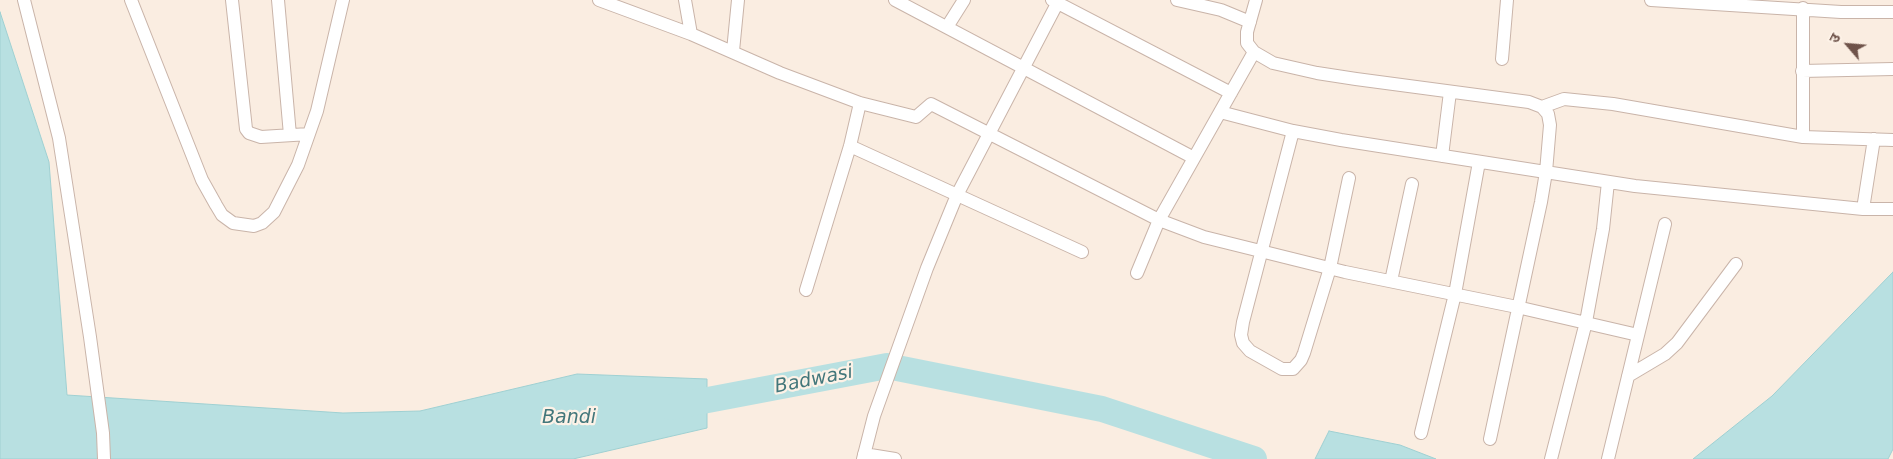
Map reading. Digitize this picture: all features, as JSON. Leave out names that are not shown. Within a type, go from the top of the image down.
[{"type":"street","points":[[24,0],[59,138],[103,433],[104,459]]},
{"type":"street","points":[[132,0],[202,180],[216,205],[228,220],[239,225],[254,226],[262,224],[270,217],[298,164],[317,111],[343,0]]},
{"type":"street","points":[[232,0],[246,129],[255,136],[309,134]]},
{"type":"street","points":[[278,0],[290,135]]},
{"type":"street","points":[[599,0],[691,34],[786,75],[860,103],[916,117],[931,104],[1159,220],[1204,237],[1330,268],[1586,322],[1638,336]]},
{"type":"street","points":[[685,0],[691,34]]},
{"type":"street","points":[[733,52],[738,0]]},
{"type":"street","points":[[895,0],[1194,158]]},
{"type":"street","points":[[947,27],[964,0]]},
{"type":"street","points":[[1177,0],[1221,10],[1250,22]]},
{"type":"street","points":[[1256,0],[1246,38],[1254,52],[1273,63],[1291,68],[1356,79],[1529,102],[1542,108],[1548,114],[1550,125],[1546,172],[1490,439]]},
{"type":"street","points":[[1502,59],[1507,0]]},
{"type":"street","points":[[1651,0],[1745,3],[1841,12],[1893,12]]},
{"type":"street","points":[[895,459],[864,457],[870,429],[916,299],[957,195],[1025,68],[1056,1],[1231,93]]},
{"type":"street","points":[[1803,8],[1803,137]]},
{"type":"street","points":[[1137,273],[1159,220],[1254,52]]},
{"type":"street","points":[[1802,71],[1893,69]]},
{"type":"street","points":[[1442,156],[1450,92]]},
{"type":"street","points":[[1542,108],[1564,99],[1613,104],[1803,137],[1893,140]]},
{"type":"street","points":[[806,290],[850,146],[860,103]]},
{"type":"street","points":[[1220,112],[1293,131],[1635,186],[1863,208],[1893,209]]},
{"type":"street","points":[[1293,131],[1243,322],[1242,339],[1250,351],[1282,369],[1293,369],[1301,360],[1330,268],[1349,178]]},
{"type":"street","points":[[1863,208],[1874,139]]},
{"type":"street","points":[[850,146],[1082,252]]},
{"type":"street","points":[[1422,433],[1455,294],[1479,162]]},
{"type":"street","points":[[1551,459],[1586,322],[1603,228],[1608,182]]},
{"type":"street","points":[[1390,281],[1412,184]]},
{"type":"street","points":[[1608,459],[1665,224]]},
{"type":"street","points":[[1628,376],[1665,354],[1677,343],[1736,264]]},
{"type":"water","name":"Bandi","points":[[0,12],[49,162],[67,395],[343,413],[420,411],[577,374],[707,379],[707,428],[573,459],[0,459]]},
{"type":"water","points":[[1893,272],[1893,449],[1888,459],[1693,459],[1772,396]]},
{"type":"water","points":[[1329,431],[1400,445],[1436,459],[1315,459]]},
{"type":"waterway","name":"Badwasi","points":[[671,407],[887,366],[1102,409],[1254,459]]}]
